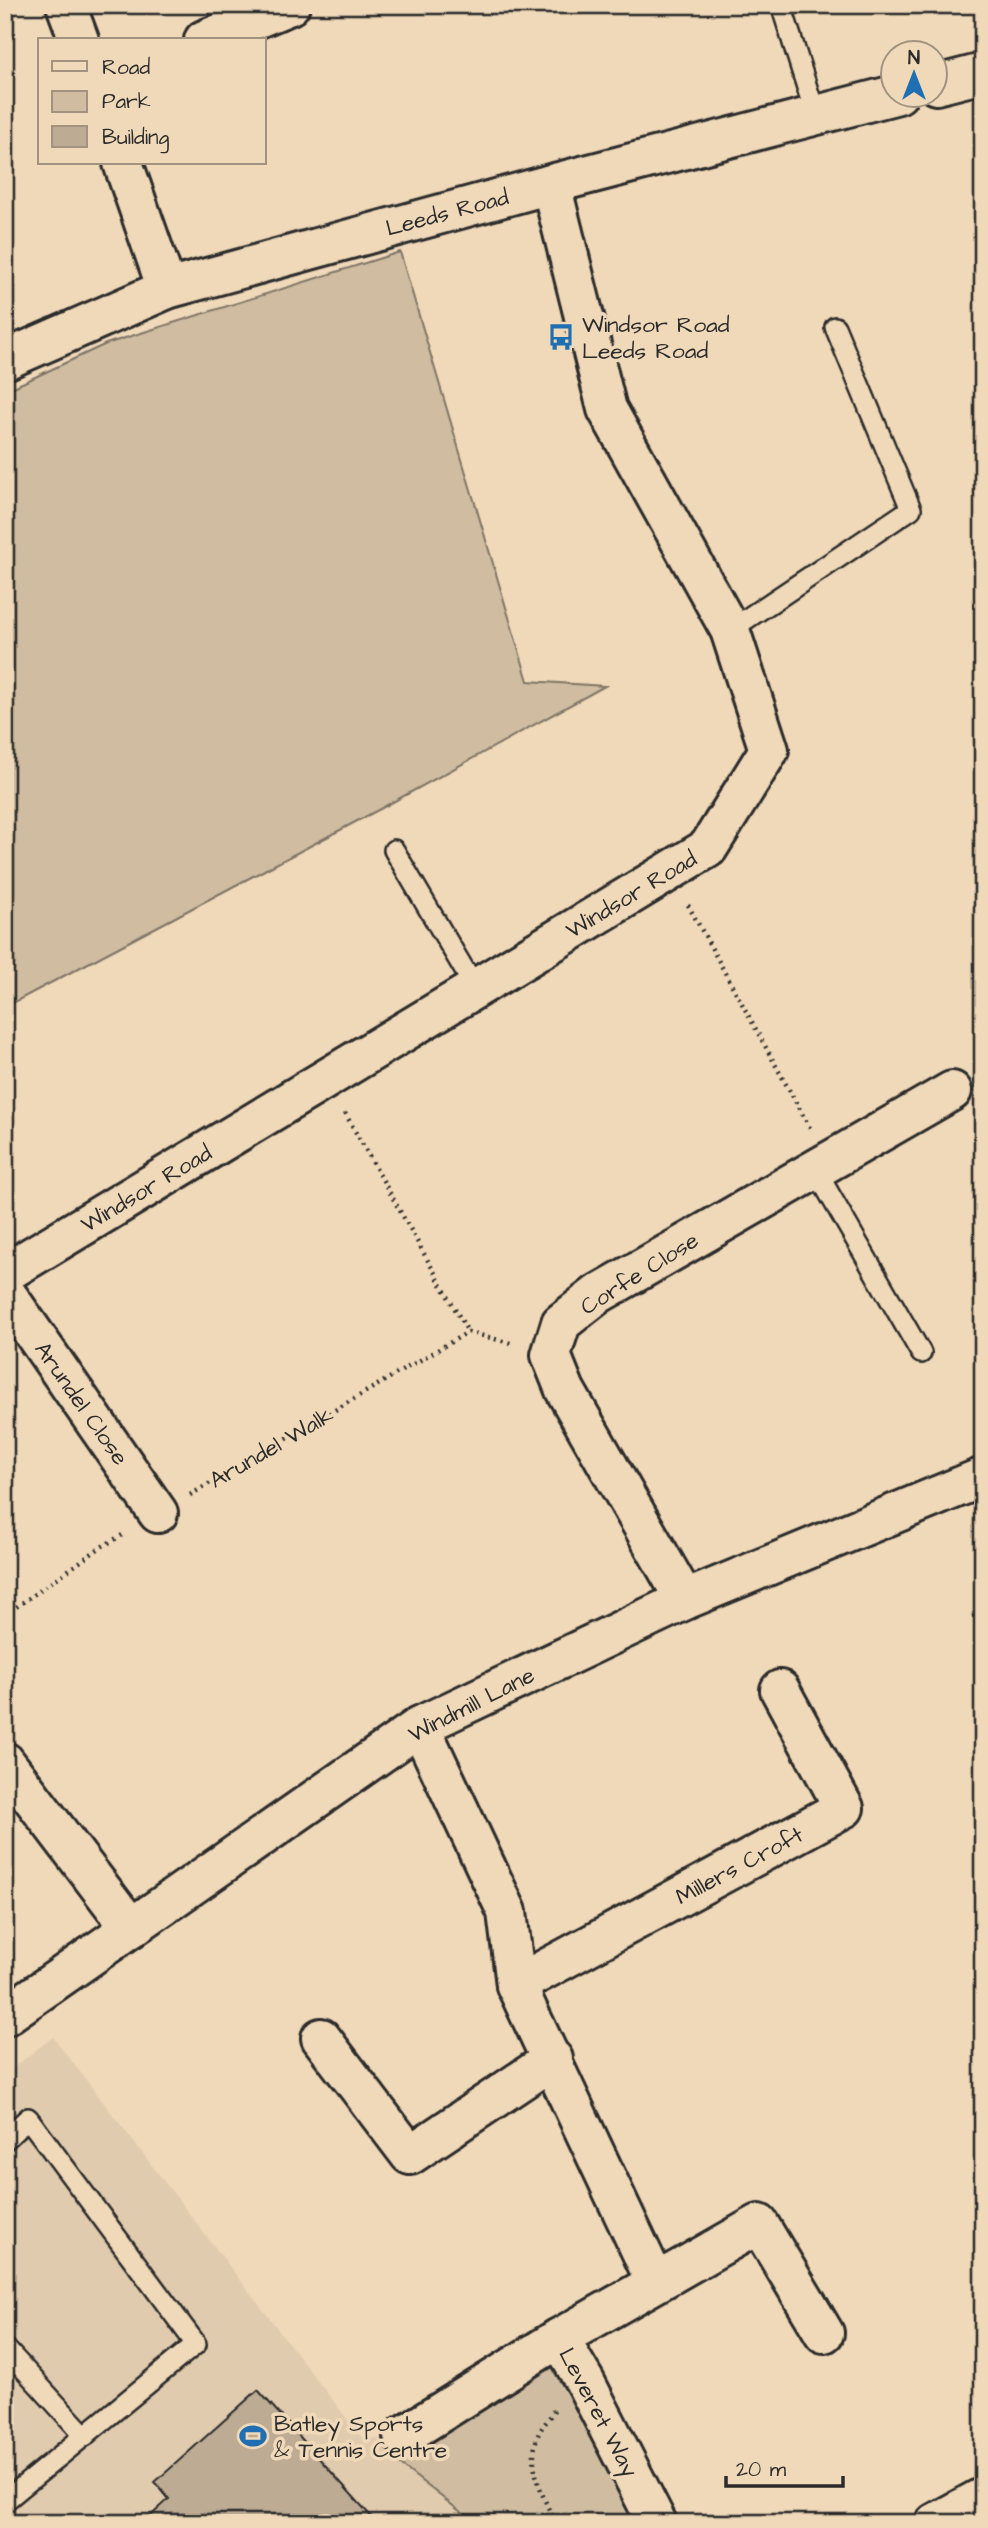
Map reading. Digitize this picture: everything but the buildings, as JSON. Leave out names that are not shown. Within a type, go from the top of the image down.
[{"type":"street","points":[[66,5],[78,38]]},
{"type":"street","points":[[209,38],[290,5]]},
{"type":"street","points":[[950,81],[983,73]]},
{"type":"street","name":"Leeds Road","points":[[5,360],[167,289],[551,184],[880,99]]},
{"type":"street","points":[[122,164],[167,289]]},
{"type":"street","name":"Windsor Road","points":[[5,1273],[708,848],[769,750],[730,630],[607,409],[551,184]]},
{"type":"street","name":"Corfe Close","points":[[551,1355],[561,1323],[598,1294],[953,1091]]},
{"type":"street","name":"Arundel Close","points":[[5,1292],[158,1513]]},
{"type":"street","points":[[551,1355],[565,1390],[685,1600]]},
{"type":"street","name":"Windmill Lane","points":[[5,2016],[421,1726],[685,1600],[983,1477]]},
{"type":"street","name":"Millers Croft","points":[[516,1985],[844,1808],[780,1690]]},
{"type":"street","points":[[421,1726],[507,1912],[516,1985],[655,2281]]},
{"type":"street","points":[[5,1762],[131,1928]]},
{"type":"street","points":[[321,2038],[410,2155],[553,2059]]},
{"type":"street","points":[[403,2435],[655,2281],[759,2224],[824,2333]]},
{"type":"street","name":"Leveret Way","points":[[559,2338],[585,2382],[657,2523]]},
{"type":"street","points":[[935,2523],[983,2497]]},
{"type":"lane","points":[[781,5],[816,116]]},
{"type":"lane","points":[[730,630],[911,509],[835,327]]},
{"type":"lane","points":[[394,850],[475,988]]},
{"type":"lane","points":[[822,1166],[921,1353]]},
{"type":"lane","points":[[5,2140],[28,2118],[195,2344],[5,2501]]},
{"type":"lane","points":[[5,2348],[85,2435]]},
{"type":"path","points":[[669,870],[822,1166]]},
{"type":"path","points":[[326,1079],[468,1332],[551,1355]]},
{"type":"path","name":"Arundel Walk","points":[[5,1615],[102,1547],[468,1332]]},
{"type":"path","points":[[555,2523],[537,2481],[534,2454],[539,2434],[559,2404],[585,2382]]},
{"type":"shaded area","points":[[53,2037],[361,2437],[378,2439],[392,2458],[475,2523],[5,2523],[5,2074]]},
{"type":"green space","points":[[400,252],[528,681],[605,686],[380,809],[5,1007],[5,391],[106,344]]},
{"type":"green space","points":[[552,2356],[643,2523],[475,2523],[392,2458]]},
{"type":"place","name":"Windsor Road Leeds Road","points":[[561,337]]},
{"type":"place","name":"Batley Sports & Tennis Centre","points":[[253,2436]]}]
